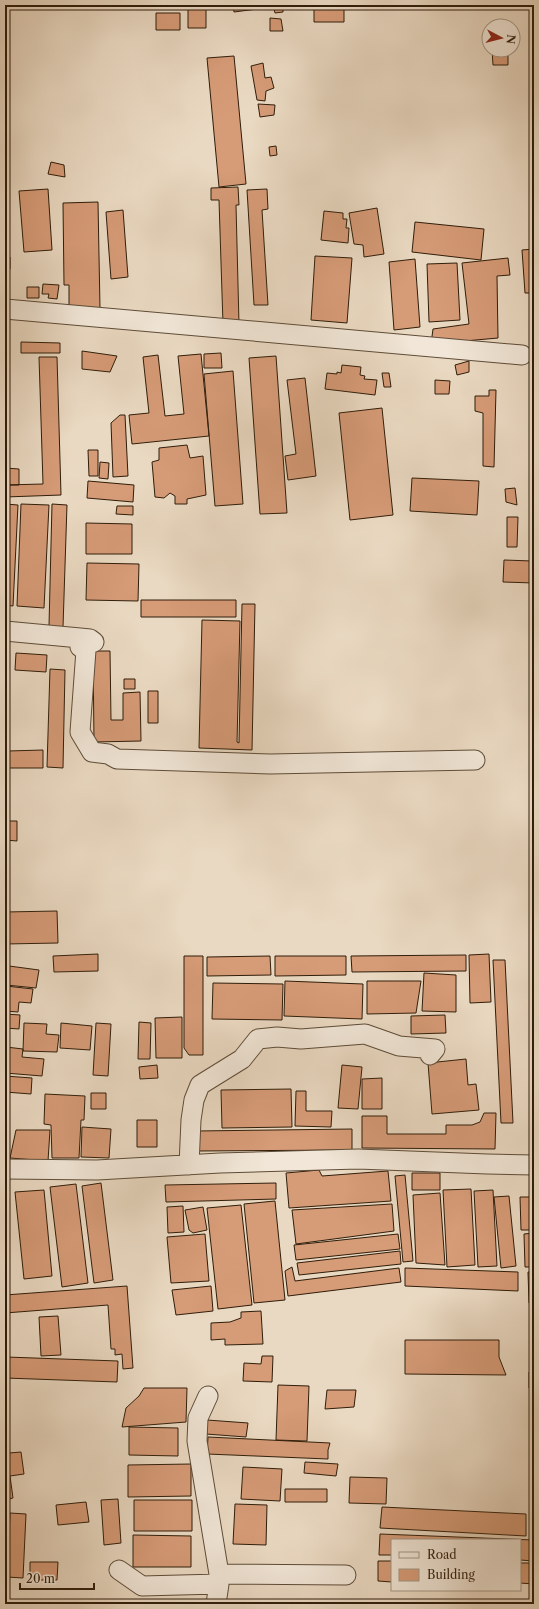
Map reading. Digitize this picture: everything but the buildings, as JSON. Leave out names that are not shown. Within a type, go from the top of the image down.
[{"type":"street","points":[[5,309],[522,355]]},
{"type":"street","points":[[5,631],[85,638],[94,642],[80,647],[86,650],[80,732],[92,752],[108,754],[117,759],[270,764],[475,760]]},
{"type":"street","points":[[189,1166],[191,1120],[194,1100],[200,1085],[242,1059],[258,1039],[277,1036],[301,1039],[365,1034],[399,1046],[435,1049],[430,1055]]},
{"type":"street","points":[[5,1168],[97,1170],[358,1159],[534,1165]]},
{"type":"street","points":[[208,1396],[198,1418],[197,1441],[219,1578],[216,1604]]},
{"type":"street","points":[[119,1570],[142,1586],[219,1578],[346,1575]]}]
